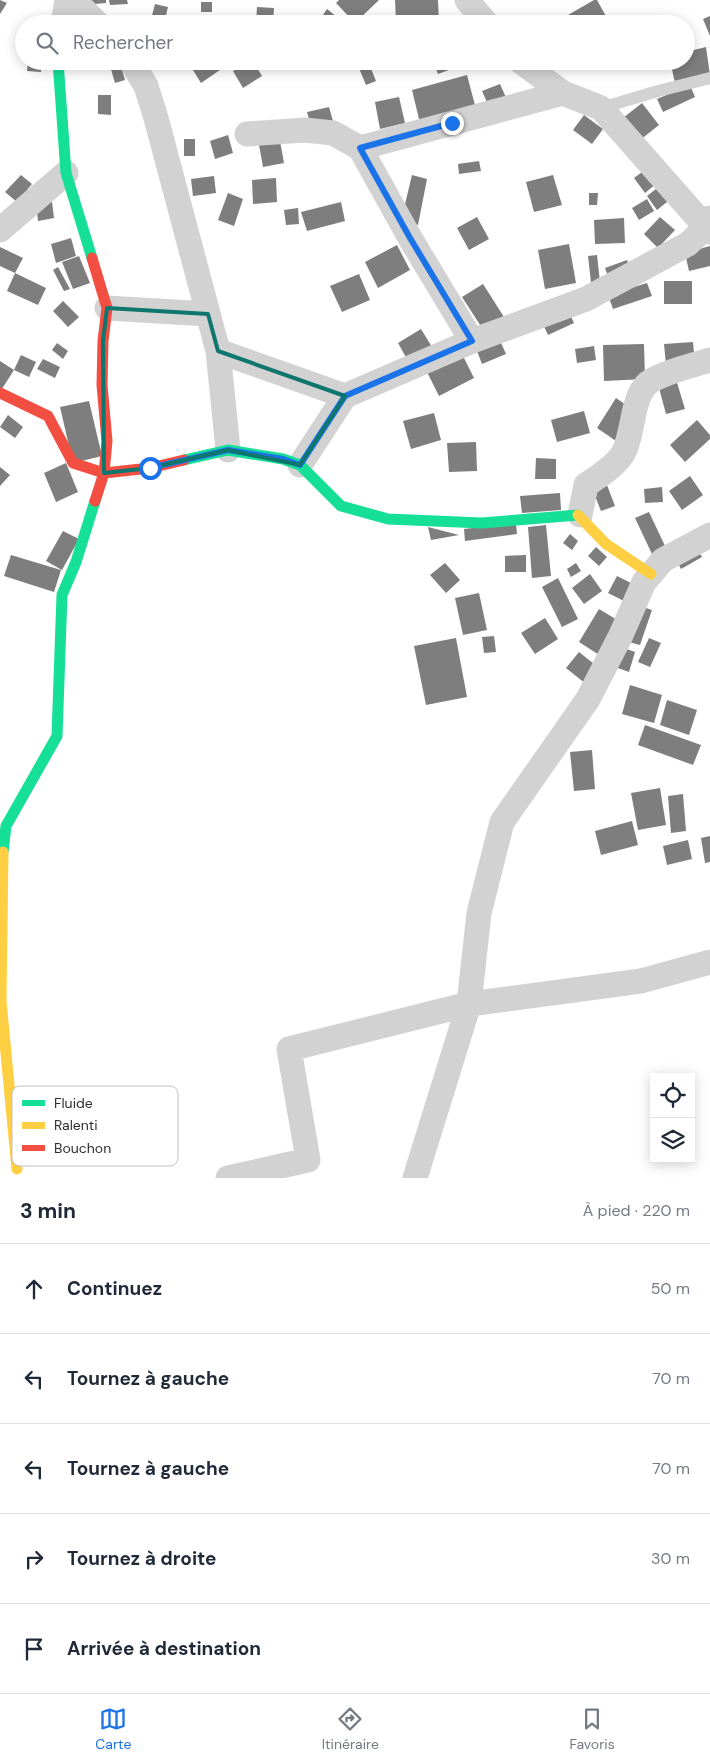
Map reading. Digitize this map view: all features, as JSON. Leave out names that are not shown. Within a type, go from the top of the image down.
[{"type":"street","points":[[64,15],[67,0]]},
{"type":"street","points":[[74,0],[89,15]]},
{"type":"street","points":[[466,0],[479,15]]},
{"type":"street","points":[[12,1172],[5,1098],[1,1001],[3,823],[57,736],[62,596],[76,562],[104,473],[107,441],[102,385],[103,341],[107,308],[66,173],[59,70]]},
{"type":"street","points":[[136,70],[146,86],[156,118],[218,350],[228,450]]},
{"type":"street","points":[[300,465],[345,396],[472,341],[586,299],[688,244],[709,226],[601,108],[563,93],[532,70]]},
{"type":"street","points":[[360,148],[563,93]]},
{"type":"street","points":[[247,134],[305,130],[333,133],[360,148],[410,238],[472,341]]},
{"type":"street","points":[[0,230],[66,173]]},
{"type":"street","points":[[107,308],[208,314]]},
{"type":"street","points":[[218,350],[345,396]]},
{"type":"street","points":[[580,515],[586,485],[600,476],[622,455],[642,393],[648,383],[678,369],[710,360]]},
{"type":"street","points":[[0,393],[48,416],[72,463],[104,473],[150,468],[228,450],[283,459],[300,465],[341,506],[388,519],[482,523],[580,515]]},
{"type":"street","points":[[580,515],[606,544],[651,574]]},
{"type":"street","points":[[415,1178],[469,1004],[479,912],[502,822],[588,699],[621,635],[644,582],[663,560],[710,535]]},
{"type":"street","points":[[228,1178],[308,1160],[289,1049],[469,1004],[641,981],[710,962]]},
{"type":"lane","points":[[601,108],[658,90],[710,78]]},
{"type":"highlighted area","points":[[107,308],[208,314],[218,351],[345,396],[300,465],[228,450],[150,468],[104,473],[103,341]]},
{"type":"building","points":[[0,0],[7,3],[0,14]]},
{"type":"building","points":[[83,0],[106,0],[106,3],[84,5]]},
{"type":"building","points":[[109,0],[127,0],[128,4],[110,5]]},
{"type":"building","points":[[339,0],[379,0],[363,15],[347,15],[336,3]]},
{"type":"building","points":[[395,0],[438,0],[439,15],[396,15]]},
{"type":"building","points":[[597,0],[605,15],[568,15]]},
{"type":"building","points":[[201,2],[212,2],[212,12],[201,12]]},
{"type":"building","points":[[155,4],[168,7],[166,15],[152,15]]},
{"type":"building","points":[[257,7],[274,8],[274,15],[256,15]]},
{"type":"building","points":[[327,9],[334,15],[323,15]]},
{"type":"building","points":[[710,16],[710,36],[703,19]]},
{"type":"building","points":[[706,47],[710,75],[675,83],[672,70],[695,70],[695,50]]},
{"type":"building","points":[[27,70],[41,70],[41,72]]},
{"type":"building","points":[[111,70],[122,70],[125,80],[115,83]]},
{"type":"building","points":[[193,70],[220,70],[201,83]]},
{"type":"building","points":[[258,70],[262,76],[243,88],[233,71]]},
{"type":"building","points":[[360,70],[372,70],[376,81],[366,85]]},
{"type":"building","points":[[436,70],[449,70],[438,74]]},
{"type":"building","points":[[467,75],[476,109],[420,123],[412,90]]},
{"type":"building","points":[[500,84],[508,102],[490,109],[482,91]]},
{"type":"building","points":[[690,85],[695,97],[663,112],[657,99]]},
{"type":"building","points":[[98,95],[111,95],[111,115],[98,114]]},
{"type":"building","points":[[399,97],[405,123],[380,129],[375,102]]},
{"type":"building","points":[[642,103],[659,125],[640,140],[623,118]]},
{"type":"building","points":[[329,107],[333,121],[311,127],[307,112]]},
{"type":"building","points":[[584,115],[603,129],[592,144],[573,130]]},
{"type":"building","points":[[228,135],[233,153],[215,159],[210,141]]},
{"type":"building","points":[[184,139],[195,139],[195,156],[184,156]]},
{"type":"building","points":[[280,141],[284,163],[263,167],[259,145]]},
{"type":"building","points":[[479,161],[481,171],[459,174],[458,164]]},
{"type":"building","points":[[646,169],[657,183],[645,193],[634,178]]},
{"type":"building","points":[[21,175],[32,184],[17,202],[5,192]]},
{"type":"building","points":[[412,175],[427,179],[418,225],[401,221]]},
{"type":"building","points":[[553,175],[562,205],[534,212],[526,182]]},
{"type":"building","points":[[214,176],[216,193],[193,196],[191,179]]},
{"type":"building","points":[[276,178],[277,202],[253,204],[252,180]]},
{"type":"building","points":[[661,185],[672,198],[657,210],[647,196]]},
{"type":"building","points":[[228,193],[243,199],[234,226],[218,220]]},
{"type":"building","points":[[589,193],[598,193],[597,205],[589,205]]},
{"type":"building","points":[[647,199],[654,211],[639,220],[632,208]]},
{"type":"building","points":[[52,202],[54,218],[38,221],[36,204]]},
{"type":"building","points":[[341,202],[345,221],[307,231],[301,212]]},
{"type":"building","points":[[298,208],[299,224],[286,225],[284,210]]},
{"type":"building","points":[[477,217],[489,239],[469,250],[457,228]]},
{"type":"building","points":[[660,217],[675,230],[658,248],[644,234]]},
{"type":"building","points":[[624,218],[625,243],[595,244],[594,220]]},
{"type":"building","points":[[71,238],[76,256],[56,263],[51,244]]},
{"type":"building","points":[[569,244],[576,283],[545,289],[538,250]]},
{"type":"building","points":[[397,245],[410,270],[378,288],[365,262]]},
{"type":"building","points":[[710,246],[710,266],[689,271],[685,253]]},
{"type":"building","points":[[0,247],[23,258],[15,273],[0,266]]},
{"type":"building","points":[[597,255],[600,282],[591,283],[588,256]]},
{"type":"building","points":[[79,256],[90,283],[73,289],[62,262]]},
{"type":"building","points":[[627,260],[631,270],[609,279],[605,268]]},
{"type":"building","points":[[58,267],[70,289],[64,291],[53,270]]},
{"type":"building","points":[[15,273],[46,288],[38,305],[7,291]]},
{"type":"building","points":[[359,274],[370,300],[342,312],[330,286]]},
{"type":"building","points":[[664,281],[692,281],[692,304],[664,304]]},
{"type":"building","points":[[647,283],[652,296],[613,309],[608,295]]},
{"type":"building","points":[[483,284],[504,317],[484,331],[462,297]]},
{"type":"building","points":[[63,301],[79,317],[68,327],[53,311]]},
{"type":"building","points":[[568,310],[574,323],[548,335],[542,322]]},
{"type":"building","points":[[421,329],[432,347],[408,361],[398,343]]},
{"type":"building","points":[[498,336],[506,354],[482,364],[475,346]]},
{"type":"building","points":[[693,342],[695,363],[666,365],[664,344]]},
{"type":"building","points":[[57,343],[68,351],[63,359],[52,350]]},
{"type":"building","points":[[644,344],[645,379],[604,381],[603,345]]},
{"type":"building","points":[[594,346],[596,360],[577,363],[575,349]]},
{"type":"building","points":[[461,352],[474,378],[439,396],[426,370]]},
{"type":"building","points":[[21,355],[36,362],[29,377],[14,370]]},
{"type":"building","points":[[43,359],[60,367],[55,378],[37,369]]},
{"type":"building","points":[[0,361],[14,370],[0,392]]},
{"type":"building","points":[[676,379],[685,409],[666,414],[658,384]]},
{"type":"building","points":[[616,398],[635,411],[616,441],[597,428]]},
{"type":"building","points":[[89,401],[102,456],[73,463],[60,407]]},
{"type":"building","points":[[584,411],[590,433],[557,442],[551,420]]},
{"type":"building","points":[[434,413],[441,440],[411,449],[403,421]]},
{"type":"building","points":[[8,415],[23,427],[15,438],[0,427]]},
{"type":"building","points":[[697,420],[710,435],[710,439],[685,462],[670,445]]},
{"type":"building","points":[[476,442],[477,471],[449,472],[447,443]]},
{"type":"building","points":[[536,458],[556,459],[556,479],[535,479]]},
{"type":"building","points":[[66,463],[78,492],[56,502],[44,473]]},
{"type":"building","points":[[0,467],[10,475],[0,486]]},
{"type":"building","points":[[690,476],[703,495],[682,510],[669,491]]},
{"type":"building","points":[[605,480],[615,506],[601,511],[591,486]]},
{"type":"building","points":[[662,487],[663,502],[645,503],[644,489]]},
{"type":"building","points":[[560,493],[561,510],[522,513],[520,496]]},
{"type":"building","points":[[649,512],[666,548],[652,554],[635,518]]},
{"type":"building","points":[[516,523],[517,534],[465,541],[464,529]]},
{"type":"building","points":[[546,525],[551,576],[532,578],[528,527]]},
{"type":"building","points":[[428,527],[459,535],[431,540]]},
{"type":"building","points":[[63,531],[79,539],[62,570],[46,561]]},
{"type":"building","points":[[570,534],[578,541],[572,550],[563,543]]},
{"type":"building","points":[[695,546],[702,557],[681,569],[675,557]]},
{"type":"building","points":[[596,547],[607,557],[599,566],[588,556]]},
{"type":"building","points":[[11,555],[61,570],[54,592],[4,576]]},
{"type":"building","points":[[526,555],[526,572],[505,572],[505,556]]},
{"type":"building","points":[[445,563],[460,580],[446,593],[430,575]]},
{"type":"building","points":[[576,563],[581,571],[571,577],[567,569]]},
{"type":"building","points":[[590,574],[602,591],[584,604],[572,588]]},
{"type":"building","points":[[617,576],[633,584],[624,601],[608,593]]},
{"type":"building","points":[[558,578],[578,619],[562,627],[542,587]]},
{"type":"building","points":[[479,593],[487,630],[463,635],[455,598]]},
{"type":"building","points":[[637,605],[652,610],[640,645],[625,641]]},
{"type":"building","points":[[599,609],[624,624],[604,658],[579,642]]},
{"type":"building","points":[[545,618],[558,639],[535,654],[521,633]]},
{"type":"building","points":[[494,636],[496,652],[484,653],[482,637]]},
{"type":"building","points":[[456,638],[467,697],[426,705],[414,646]]},
{"type":"building","points":[[649,638],[661,643],[650,667],[638,662]]},
{"type":"building","points":[[621,647],[635,652],[629,672],[615,667]]},
{"type":"building","points":[[579,652],[599,668],[586,684],[566,668]]},
{"type":"building","points":[[630,685],[662,695],[654,723],[622,714]]},
{"type":"building","points":[[667,700],[697,710],[689,735],[660,725]]},
{"type":"building","points":[[645,725],[701,745],[693,765],[638,745]]},
{"type":"building","points":[[592,750],[595,789],[574,791],[570,752]]},
{"type":"building","points":[[660,788],[666,825],[638,830],[631,793]]},
{"type":"building","points":[[683,794],[686,831],[671,833],[668,796]]},
{"type":"building","points":[[632,821],[638,845],[601,855],[595,831]]},
{"type":"building","points":[[710,836],[710,862],[705,863],[701,838]]},
{"type":"building","points":[[688,840],[692,859],[667,865],[663,846]]},
{"type":"traffic: fast","points":[[59,70],[66,173],[92,258]]},
{"type":"traffic: fast","points":[[184,460],[228,450],[283,459],[300,465],[341,506],[388,519],[482,523],[578,515]]},
{"type":"traffic: fast","points":[[3,852],[6,826],[57,736],[62,595],[76,562],[95,501]]},
{"type":"traffic: slow","points":[[578,515],[606,544],[651,574]]},
{"type":"traffic: slow","points":[[3,852],[1,1001],[12,1116]]},
{"type":"traffic: jam","points":[[92,258],[107,308],[103,341],[102,385],[107,441],[104,473],[95,501]]},
{"type":"traffic: jam","points":[[0,393],[48,416],[73,463],[104,473],[150,468],[184,460]]},
{"type":"route","points":[[150,468],[228,450],[283,459],[300,465],[345,396],[472,341],[410,238],[360,148],[452,123]]}]
